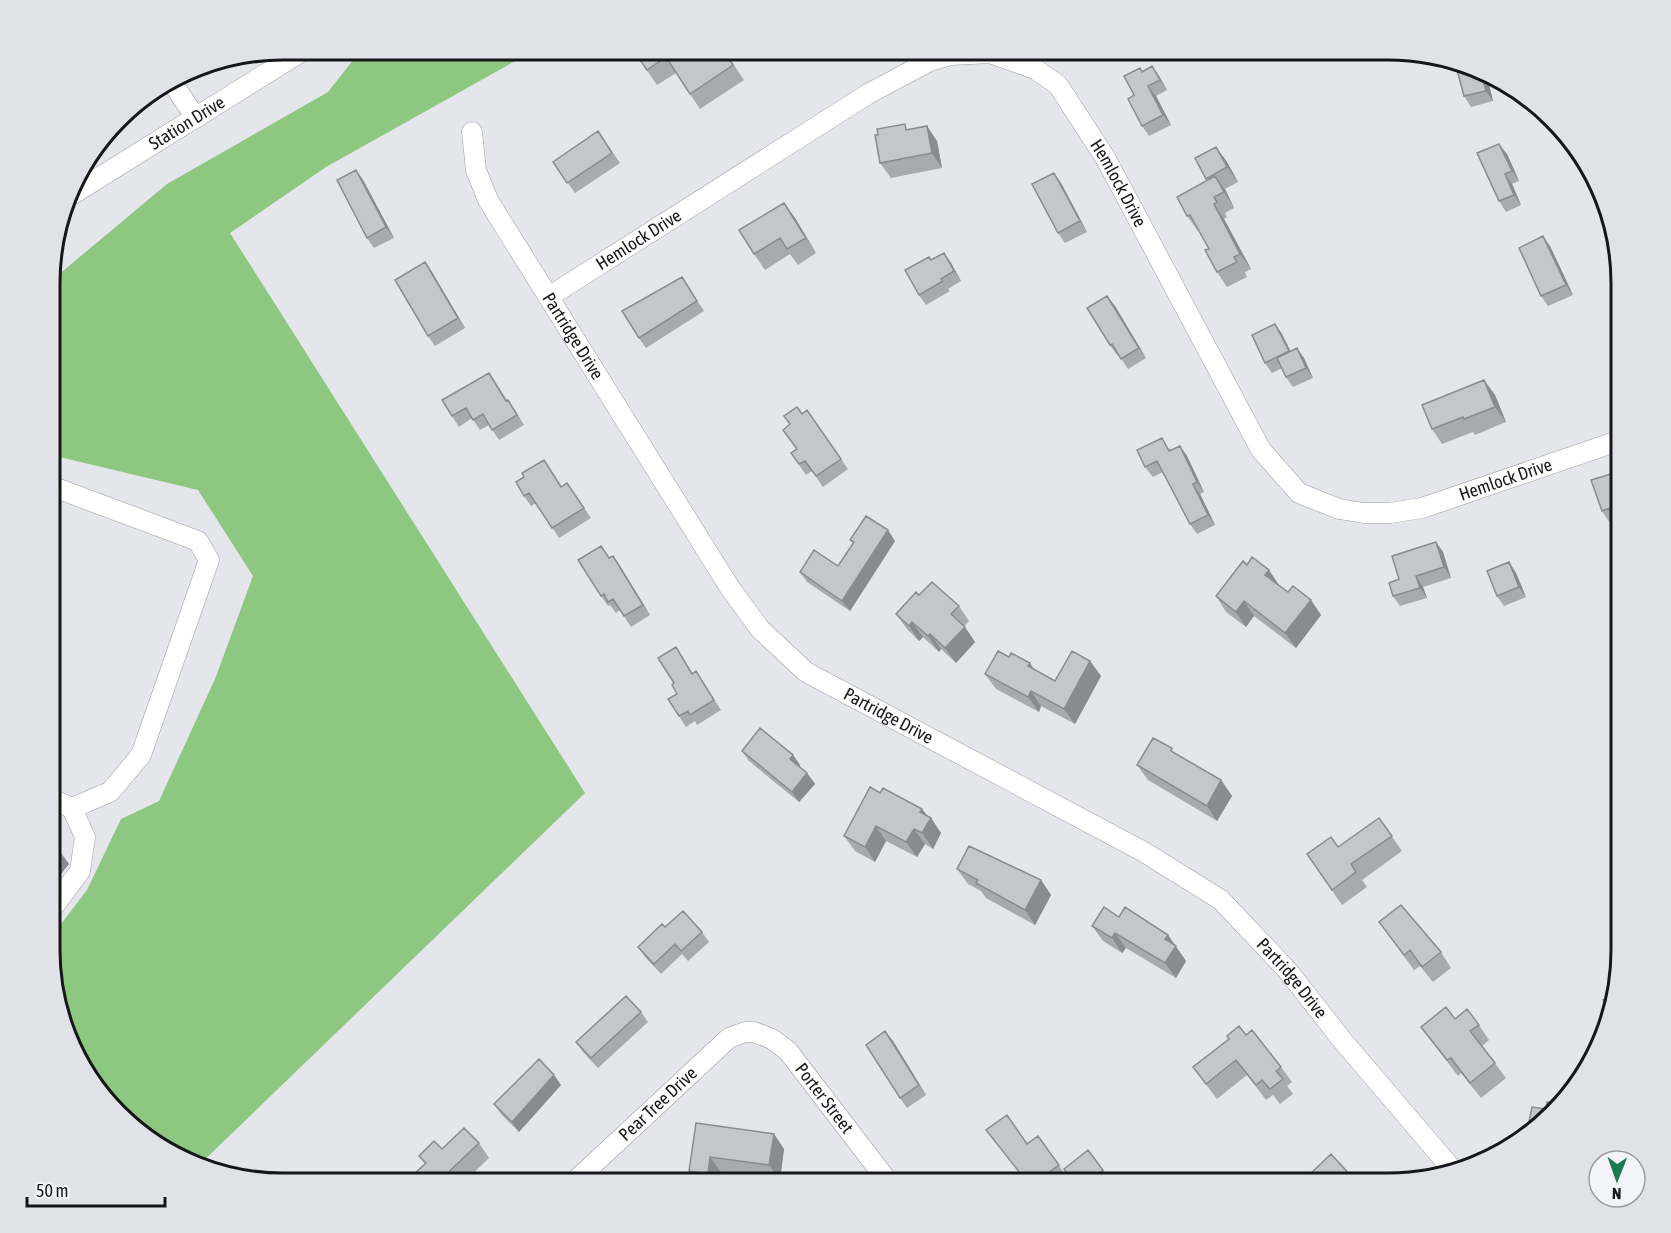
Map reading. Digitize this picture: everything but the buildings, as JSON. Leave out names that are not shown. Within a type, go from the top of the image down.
[{"type":"street","name":"Station Drive","points":[[81,189],[288,60]]},
{"type":"street","name":"Hemlock Drive","points":[[550,296],[868,94],[934,60]]},
{"type":"street","name":"Hemlock Drive","points":[[1010,60],[1035,69],[1058,85],[1106,159],[1261,450],[1299,493],[1340,509],[1390,513],[1422,508],[1611,443]]},
{"type":"street","points":[[175,88],[196,118]]},
{"type":"street","name":"Partridge Drive","points":[[472,132],[476,170],[488,200],[550,296],[730,588],[760,629],[806,672],[1144,852],[1221,900],[1288,971],[1342,1040],[1448,1164]]},
{"type":"street","points":[[60,489],[198,541],[209,560],[141,755],[110,792],[72,808]]},
{"type":"street","points":[[60,803],[72,808],[85,837],[80,871],[60,898]]},
{"type":"street","name":"Pear Tree Drive","points":[[584,1173],[692,1074],[717,1047],[729,1038],[745,1032]]},
{"type":"street","name":"Porter Street","points":[[745,1032],[772,1039],[788,1051],[881,1173]]},
{"type":"green space","points":[[353,60],[517,60],[326,167],[230,233],[585,793],[205,1159],[171,1143],[136,1118],[115,1097],[90,1062],[77,1036],[64,994],[60,965],[60,925],[87,890],[121,819],[159,801],[215,679],[253,576],[198,490],[60,457],[60,273],[167,184],[328,92]]}]
